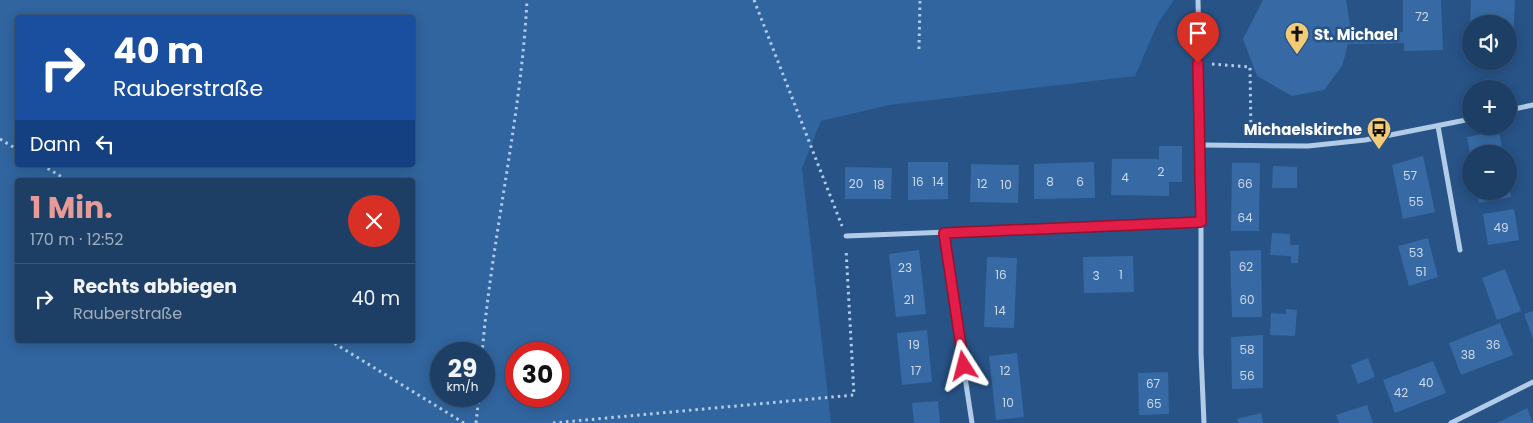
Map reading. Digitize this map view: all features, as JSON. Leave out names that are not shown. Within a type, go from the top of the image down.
[{"type":"street","points":[[1198,0],[1201,145],[1201,353],[1204,423]]},
{"type":"street","points":[[1517,108],[1533,105]]},
{"type":"street","points":[[1201,145],[1317,145],[1365,140],[1462,121]]},
{"type":"street","points":[[1438,126],[1460,250]]},
{"type":"street","points":[[846,236],[1201,222]]},
{"type":"street","points":[[944,233],[972,423]]},
{"type":"street","points":[[1451,423],[1533,382]]},
{"type":"path","points":[[483,342],[488,291],[512,131],[527,0]]},
{"type":"path","points":[[553,423],[854,395],[846,236],[754,0]]},
{"type":"path","points":[[919,49],[920,0]]},
{"type":"path","points":[[1198,63],[1250,67],[1251,146]]},
{"type":"path","points":[[0,139],[15,148]]},
{"type":"path","points":[[45,167],[64,178]]},
{"type":"path","points":[[334,343],[464,423]]},
{"type":"path","points":[[476,423],[477,407]]},
{"type":"shaded area","points":[[0,0],[1174,0],[1158,23],[1135,76],[889,105],[821,121],[802,168],[831,423],[0,423]]},
{"type":"building","name":"St. Michael","points":[[1263,0],[1346,0],[1351,34],[1403,32],[1403,0],[1441,0],[1443,50],[1404,51],[1404,43],[1348,44],[1342,66],[1324,90],[1292,96],[1257,76],[1243,39]]},
{"type":"building","points":[[1471,0],[1515,0],[1514,15],[1470,15]]},
{"type":"building","points":[[1500,135],[1501,145],[1468,145],[1467,137]]},
{"type":"building","points":[[1159,146],[1182,146],[1182,182],[1169,182],[1169,196],[1111,195],[1112,159],[1159,159]]},
{"type":"building","points":[[1423,156],[1435,212],[1403,219],[1392,165]]},
{"type":"building","points":[[908,162],[948,162],[948,199],[908,200]]},
{"type":"building","points":[[1094,162],[1095,198],[1034,199],[1034,164]]},
{"type":"building","points":[[1232,163],[1260,163],[1259,231],[1231,231]]},
{"type":"building","points":[[971,164],[1019,165],[1018,203],[970,202]]},
{"type":"building","points":[[1273,166],[1297,167],[1297,188],[1272,188]]},
{"type":"building","points":[[845,167],[892,168],[891,199],[845,199]]},
{"type":"building","points":[[1478,200],[1495,200],[1479,203]]},
{"type":"building","points":[[1514,209],[1519,240],[1488,245],[1483,214]]},
{"type":"building","points":[[1272,233],[1290,234],[1290,245],[1299,245],[1298,263],[1291,263],[1291,256],[1270,255]]},
{"type":"building","points":[[1428,238],[1438,277],[1409,286],[1398,246]]},
{"type":"building","points":[[919,250],[926,314],[896,317],[889,254]]},
{"type":"building","points":[[1261,250],[1262,317],[1232,317],[1230,251]]},
{"type":"building","points":[[1133,256],[1134,292],[1084,293],[1083,257]]},
{"type":"building","points":[[987,257],[1017,258],[1014,328],[984,327]]},
{"type":"building","points":[[1505,269],[1521,311],[1497,320],[1482,278]]},
{"type":"building","points":[[1286,309],[1297,310],[1295,336],[1270,335],[1271,313],[1286,314]]},
{"type":"building","points":[[1533,311],[1533,339],[1524,314]]},
{"type":"building","points":[[1500,323],[1513,355],[1461,375],[1449,343]]},
{"type":"building","points":[[927,330],[932,382],[902,385],[897,333]]},
{"type":"building","points":[[1263,335],[1263,388],[1232,389],[1231,337]]},
{"type":"building","points":[[1017,353],[1024,417],[996,420],[989,356]]},
{"type":"building","points":[[1368,358],[1375,377],[1358,384],[1351,365]]},
{"type":"building","points":[[1433,361],[1446,393],[1395,413],[1383,380]]},
{"type":"building","points":[[1168,372],[1169,414],[1139,415],[1138,373]]},
{"type":"building","points":[[938,401],[940,423],[914,423],[912,403]]},
{"type":"building","points":[[1367,405],[1373,423],[1339,423],[1336,415]]},
{"type":"building","points":[[1527,408],[1533,423],[1496,423],[1501,421]]},
{"type":"building","points":[[1261,413],[1263,423],[1238,423],[1237,419]]},
{"type":"place","name":"St. Michael","points":[[1297,55]]},
{"type":"place","name":"Michaelskirche","points":[[1379,150]]},
{"type":"route","points":[[964,366],[944,233],[1201,222],[1198,63]]}]
